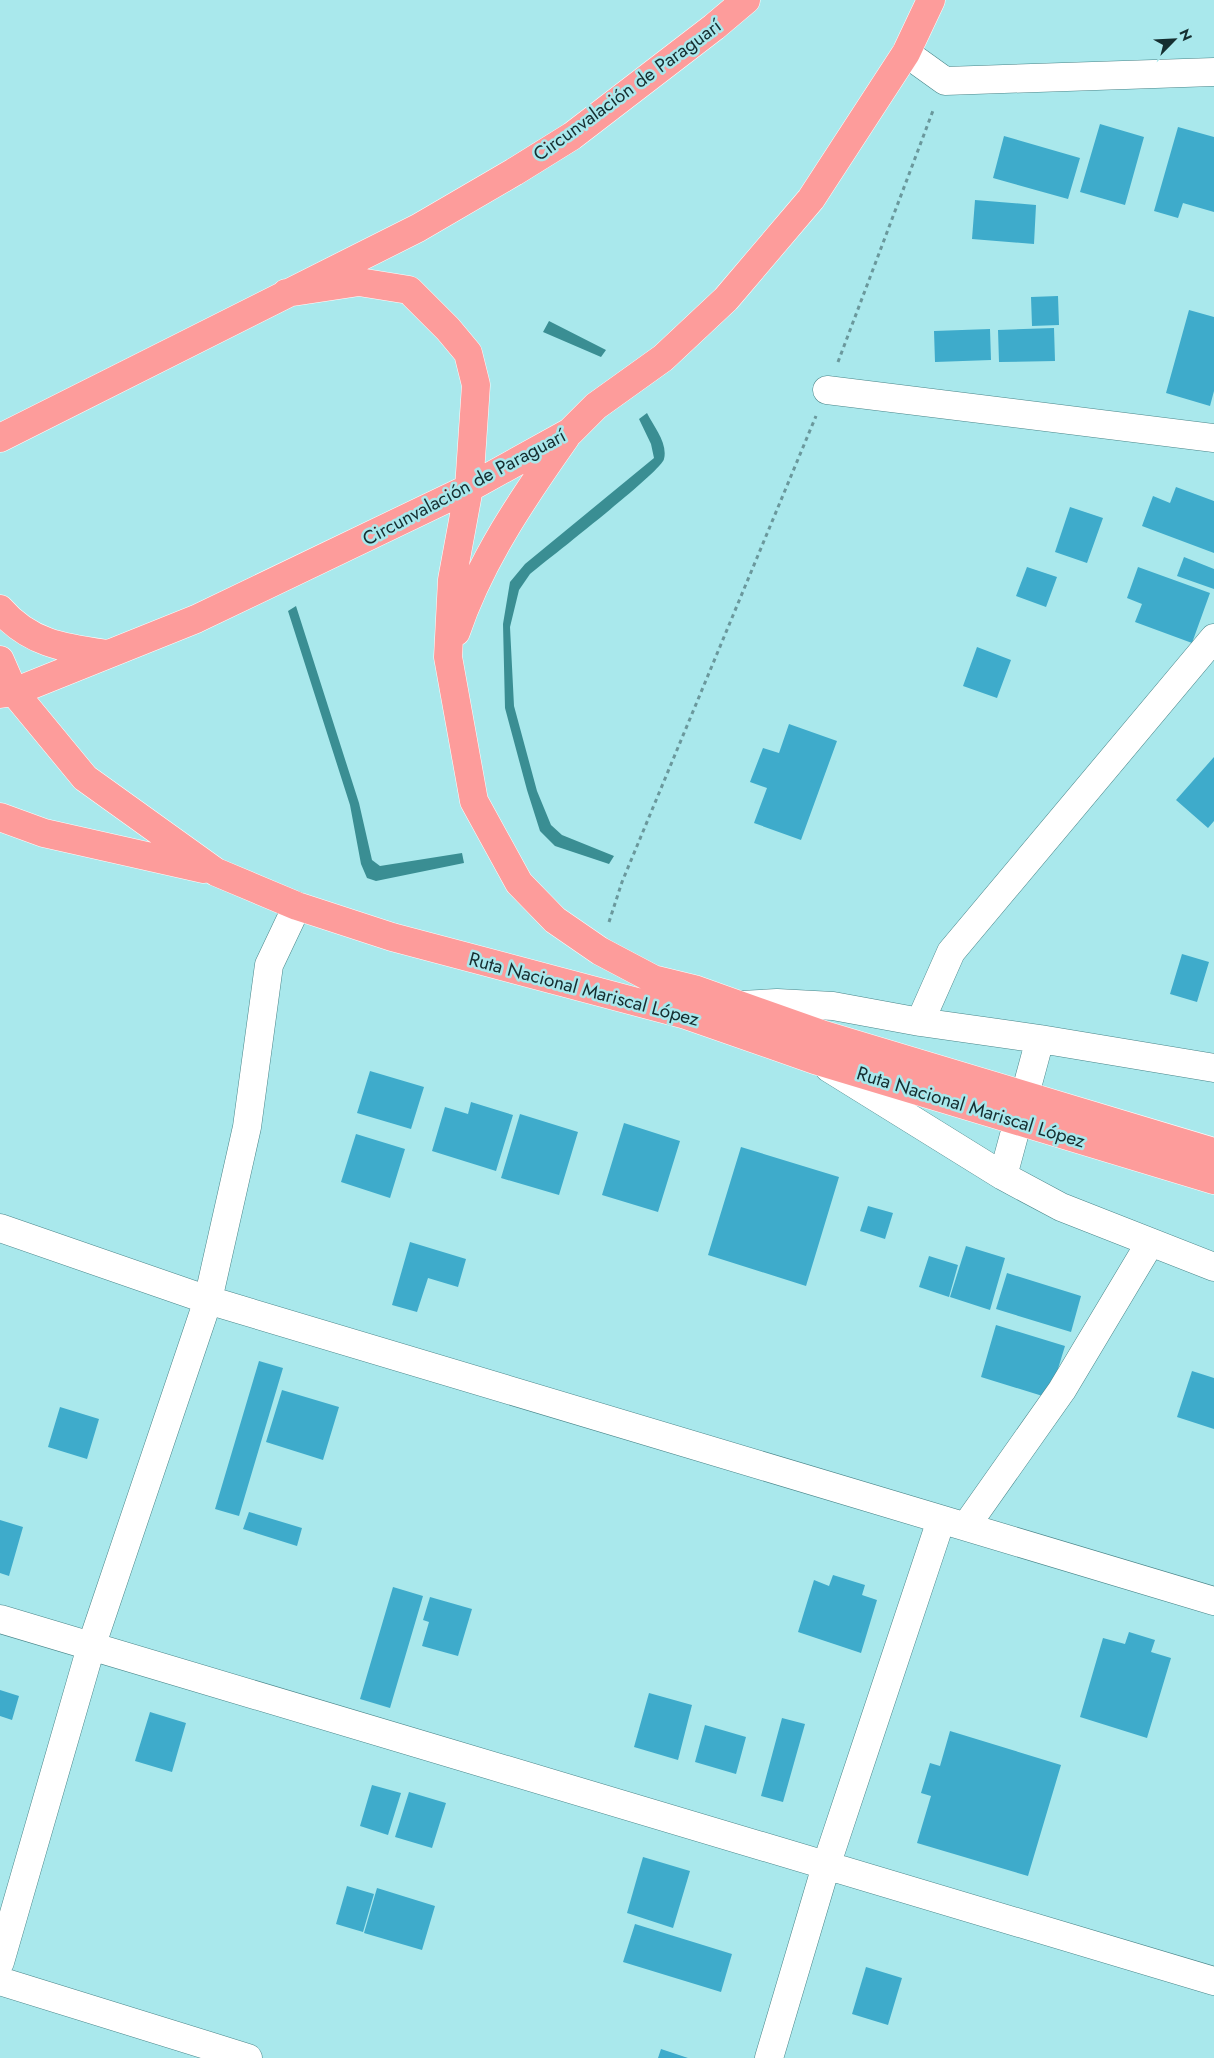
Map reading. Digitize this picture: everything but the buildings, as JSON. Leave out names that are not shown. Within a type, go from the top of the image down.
[{"type":"highway","name":"Circunvalación de Paraguarí","points":[[5,440],[286,293],[418,228],[572,136],[714,27],[746,0]]},
{"type":"highway","name":"Circunvalación de Paraguarí","points":[[7,693],[196,619],[469,488],[570,432],[596,406],[663,358],[726,299],[811,199],[906,53],[931,0]]},
{"type":"highway","name":"Ruta Nacional Mariscal López","points":[[286,293],[358,282],[409,290],[448,329],[468,353],[476,385],[469,488],[452,580],[448,657],[474,801],[519,883],[556,920],[600,951],[653,978],[741,1005],[824,1034],[1214,1152]]},
{"type":"highway","points":[[448,657],[465,608],[517,506],[570,432]]},
{"type":"highway","points":[[0,608],[6,616],[42,641],[73,649],[110,654]]},
{"type":"highway","name":"Ruta Nacional Mariscal López","points":[[0,660],[7,693],[85,778],[216,872],[297,906],[392,937],[686,1015],[815,1060],[1214,1180]]},
{"type":"highway","points":[[0,817],[44,833],[216,872]]},
{"type":"street","points":[[906,53],[945,81],[1214,72]]},
{"type":"street","points":[[827,390],[1214,438]]},
{"type":"street","points":[[920,1022],[951,952],[1211,647]]},
{"type":"street","points":[[0,1962],[91,1646],[208,1300],[247,1127],[269,965],[297,906]]},
{"type":"street","points":[[741,1005],[833,1006],[920,1022],[1040,1039],[1214,1068]]},
{"type":"street","points":[[1003,1176],[1040,1039]]},
{"type":"street","points":[[815,1060],[1003,1176],[1061,1207],[1214,1267]]},
{"type":"street","points":[[0,1228],[208,1300],[1214,1601]]},
{"type":"street","points":[[769,2058],[826,1866],[954,1523],[1062,1390],[1150,1242]]},
{"type":"street","points":[[0,1619],[1214,1981]]},
{"type":"street","points":[[0,1981],[248,2058]]},
{"type":"path","points":[[600,951],[622,882],[827,390],[945,81]]},
{"type":"water","points":[[549,321],[606,350],[601,357],[543,332]]},
{"type":"water","points":[[647,413],[662,441],[665,453],[664,459],[645,480],[530,574],[519,590],[510,627],[514,706],[537,791],[551,825],[562,835],[614,856],[609,864],[555,846],[540,831],[505,708],[503,624],[510,582],[525,564],[654,458],[651,444],[639,419]]},
{"type":"water","points":[[296,606],[359,803],[372,860],[380,866],[462,853],[464,863],[376,881],[367,878],[361,864],[350,805],[288,611]]}]
